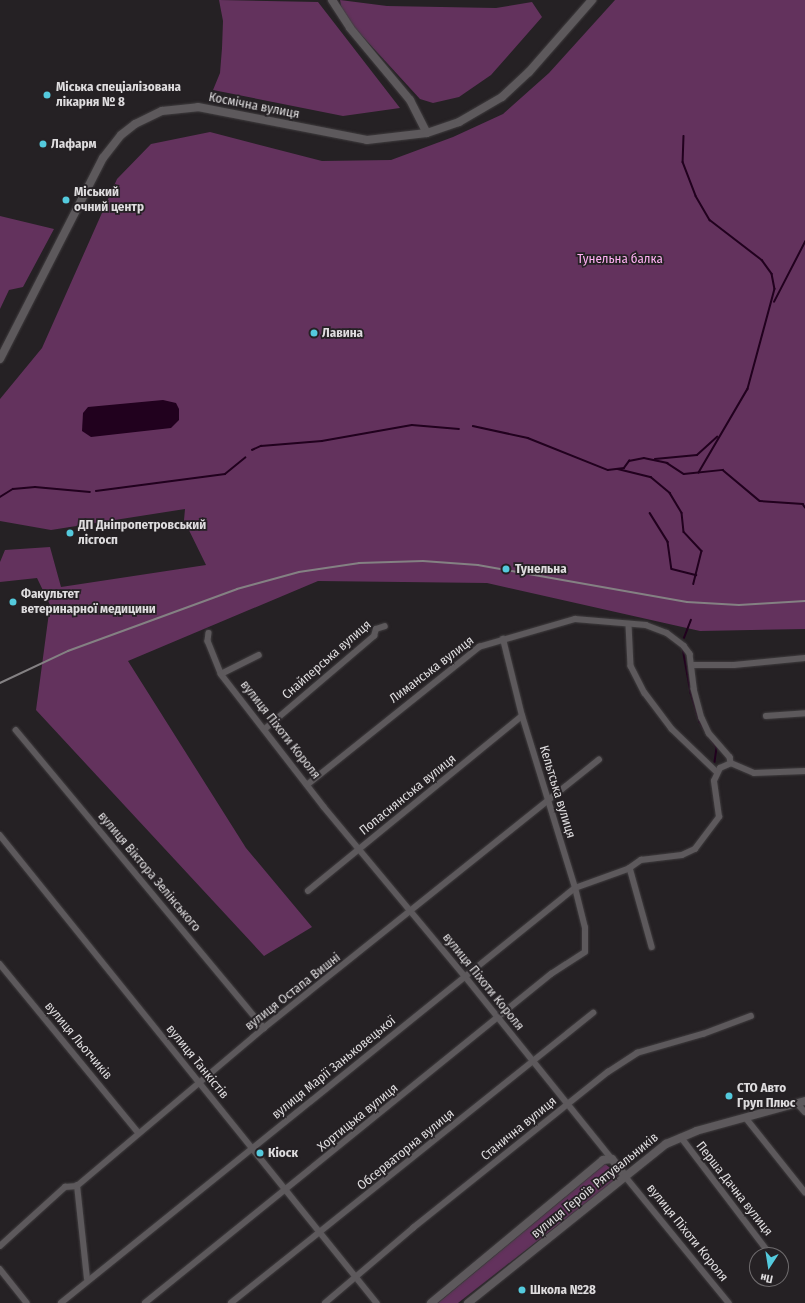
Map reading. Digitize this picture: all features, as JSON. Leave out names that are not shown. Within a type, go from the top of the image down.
[{"type":"main road","points":[[332,0],[350,28],[410,100],[427,133]]},
{"type":"main road","name":"Космічна вулиця","points":[[0,359],[106,154],[121,135],[146,118],[162,112],[198,107],[367,140],[427,133],[459,122],[507,93],[535,66],[592,0]]},
{"type":"main road","name":"вулиця Героїв Рятувальників","points":[[468,1303],[624,1176],[666,1144],[681,1137],[801,1102]]},
{"type":"main road","name":"вулиця Героїв Рятувальників","points":[[431,1303],[598,1164],[612,1159]]},
{"type":"main road","name":"вулиця Піхоти Короля","points":[[612,1159],[624,1176]]},
{"type":"street","name":"Лиманська вулиця","points":[[307,785],[452,666],[479,647],[503,638],[575,619],[629,625],[646,624],[675,637],[690,654],[694,689],[702,718],[709,733],[730,757],[731,763]]},
{"type":"street","points":[[629,625],[631,666],[645,693],[672,729],[717,772],[731,763],[754,773],[805,771]]},
{"type":"street","name":"Снайперська вулиця","points":[[266,728],[374,636],[376,629],[385,626]]},
{"type":"street","name":"вулиця Піхоти Короля","points":[[209,633],[208,641],[221,674],[266,728],[307,785],[465,976],[566,1106],[612,1159]]},
{"type":"street","name":"Кельтська вулиця","points":[[503,638],[522,716],[575,888],[585,928],[585,952]]},
{"type":"street","name":"вулиця Піхоти Короля","points":[[221,674],[260,655]]},
{"type":"street","points":[[692,665],[734,665],[805,658]]},
{"type":"street","points":[[766,716],[805,713]]},
{"type":"street","name":"Попаснянська вулиця","points":[[308,891],[522,716]]},
{"type":"street","name":"вулиця Віктора Зелінського","points":[[16,730],[264,1028]]},
{"type":"street","name":"вулиця Остапа Вишні","points":[[77,1186],[138,1132],[199,1084],[264,1028],[411,912],[599,760]]},
{"type":"street","name":"вулиця Марії Заньковецької","points":[[61,1303],[87,1279],[575,888],[630,868],[641,860],[682,855],[703,842],[719,817],[714,792],[717,772]]},
{"type":"street","name":"вулиця Танкістів","points":[[0,835],[199,1084],[377,1303]]},
{"type":"street","points":[[630,868],[652,947]]},
{"type":"street","name":"Хортицька вулиця","points":[[145,1303],[551,974],[585,952]]},
{"type":"street","name":"вулиця Льотчиків","points":[[0,964],[138,1132]]},
{"type":"street","name":"Обсерваторна вулиця","points":[[231,1303],[321,1233],[593,1013]]},
{"type":"street","name":"Станична вулиця","points":[[325,1303],[413,1228],[566,1106],[637,1053],[703,1034],[751,1016]]},
{"type":"street","points":[[801,1102],[805,1112]]},
{"type":"street","points":[[746,1118],[805,1192]]},
{"type":"street","name":"Перша Дачна вулиця","points":[[681,1137],[765,1247]]},
{"type":"street","name":"вулиця Піхоти Короля","points":[[624,1176],[729,1303]]},
{"type":"street","points":[[0,1246],[65,1186],[77,1186],[87,1279]]},
{"type":"street","points":[[0,1269],[28,1303]]},
{"type":"green space","points":[[219,0],[318,2],[400,108],[343,116],[213,90],[220,73],[222,48],[223,21]]},
{"type":"green space","points":[[340,0],[387,6],[496,8],[532,2],[542,17],[491,75],[459,97],[433,103],[420,99],[343,15]]},
{"type":"green space","name":"Тунельна балка","points":[[615,0],[805,0],[805,629],[700,631],[487,583],[318,581],[128,661],[246,848],[312,927],[264,956],[36,710],[50,605],[37,578],[0,582],[0,562],[5,550],[50,547],[61,587],[206,565],[184,520],[185,509],[51,530],[0,521],[0,399],[42,348],[117,179],[151,144],[210,132],[322,161],[391,160],[453,137],[503,114],[549,73]]},
{"type":"green space","points":[[0,216],[54,229],[23,287],[9,290],[0,309]]},
{"type":"green space","points":[[605,1164],[618,1174],[614,1181],[458,1303],[438,1303]]},
{"type":"shaded area","points":[[163,400],[176,403],[179,409],[179,420],[171,428],[91,437],[82,431],[83,413],[88,407]]},
{"type":"waterway","points":[[684,136],[683,162],[696,196],[710,220],[762,260],[772,274],[775,289],[748,389],[699,473]]},
{"type":"waterway","points":[[774,302],[805,242]]},
{"type":"waterway","points":[[252,450],[261,446],[322,441],[412,425],[459,429]]},
{"type":"waterway","points":[[473,426],[528,438],[608,470],[624,468],[629,461],[644,458],[667,463],[684,474],[723,470],[760,501],[803,504],[805,507]]},
{"type":"waterway","points":[[655,459],[697,455],[717,437]]},
{"type":"waterway","points":[[96,491],[225,474],[245,458]]},
{"type":"waterway","points":[[618,469],[651,477],[670,493],[682,513],[684,532],[702,551],[694,584]]},
{"type":"waterway","points":[[0,497],[13,489],[35,487],[90,492]]},
{"type":"waterway","points":[[650,513],[668,542],[672,569],[696,575]]},
{"type":"waterway","points":[[684,638],[691,620]]},
{"type":"waterway","points":[[683,648],[691,693],[700,722],[717,748],[715,762]]},
{"type":"railway","points":[[0,683],[68,651],[237,589],[299,572],[359,563],[423,561],[478,565],[687,602],[739,605],[805,601]]},
{"type":"place","name":"Міська спеціалізована лікарня № 8","points":[[47,95]]},
{"type":"place","name":"Лафарм","points":[[43,144]]},
{"type":"place","name":"Міський очний центр","points":[[66,200]]},
{"type":"place","name":"Лавина","points":[[314,333]]},
{"type":"place","name":"ДП Дніпропетровський лісгосп","points":[[70,533]]},
{"type":"place","name":"Тунельна","points":[[506,569]]},
{"type":"place","name":"Факультет ветеринарної медицини","points":[[13,602]]},
{"type":"place","name":"СТО Авто Груп Плюс","points":[[729,1096]]},
{"type":"place","name":"Кіоск","points":[[260,1153]]},
{"type":"place","name":"Школа №28","points":[[522,1290]]}]
